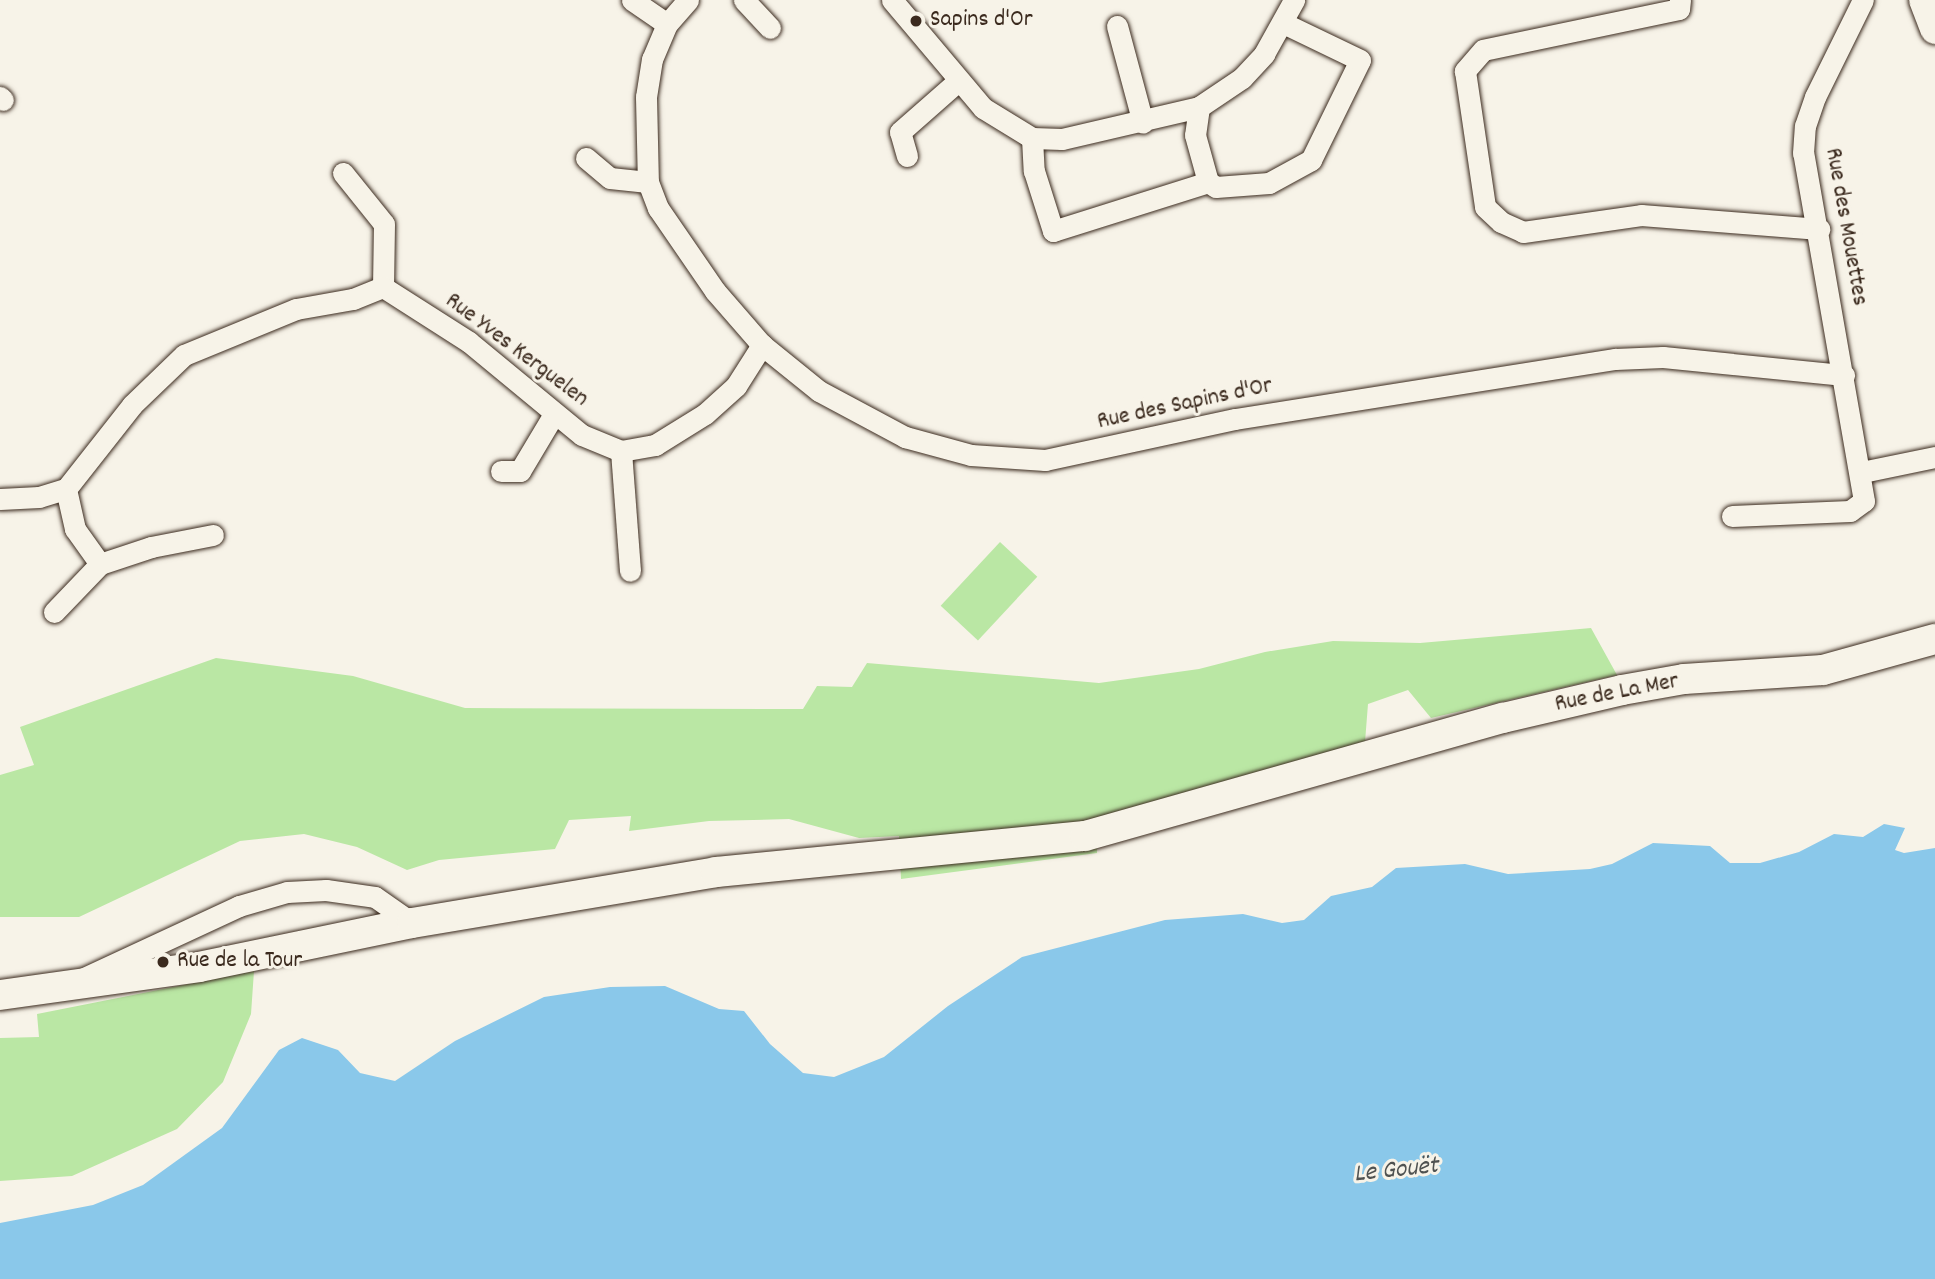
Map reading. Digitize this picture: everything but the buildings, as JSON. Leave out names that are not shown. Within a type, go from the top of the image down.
[{"type":"street","points":[[632,0],[667,24]]},
{"type":"street","name":"Rue des Sapins d'Or","points":[[688,0],[667,24],[652,58],[646,97],[648,182],[675,238],[762,345],[819,391],[905,437],[971,456],[1045,460],[1235,419],[1615,359],[1663,358],[1844,375]]},
{"type":"street","points":[[744,0],[770,27]]},
{"type":"street","points":[[897,2],[983,108],[1032,138],[1062,139],[1143,123],[1199,107],[1242,79],[1283,23],[1294,0]]},
{"type":"street","points":[[1680,0],[1679,9],[1483,50],[1465,71],[1485,207],[1501,222],[1523,232],[1641,215],[1819,229]]},
{"type":"street","name":"Rue des Mouettes","points":[[1731,516],[1856,510],[1864,500],[1862,471],[1819,229],[1802,153],[1805,126],[1860,7],[1877,0]]},
{"type":"street","points":[[1924,0],[1935,29]]},
{"type":"street","points":[[1199,107],[1195,135],[1208,182],[1216,187],[1269,183],[1311,160],[1360,60],[1283,23]]},
{"type":"street","points":[[1117,26],[1143,123]]},
{"type":"street","points":[[907,156],[900,131],[958,80]]},
{"type":"street","points":[[1032,138],[1034,171],[1053,232],[1208,182]]},
{"type":"street","points":[[586,158],[610,178],[648,182]]},
{"type":"street","points":[[0,499],[38,497],[66,489],[132,405],[184,355],[296,309],[353,299],[383,287],[384,224],[344,173]]},
{"type":"street","name":"Rue Yves Kerguelen","points":[[383,287],[469,342],[582,435],[621,451]]},
{"type":"street","points":[[630,571],[621,451],[655,445],[705,414],[736,386],[762,345]]},
{"type":"street","points":[[501,471],[520,471],[554,414]]},
{"type":"street","points":[[1862,471],[1935,457]]},
{"type":"street","points":[[66,489],[75,529],[100,564]]},
{"type":"street","points":[[54,612],[100,564],[151,547],[214,536]]},
{"type":"street","name":"Rue de La Mer","points":[[0,995],[80,986],[199,967],[412,923],[716,872],[1003,847],[1085,836],[1303,773],[1622,690],[1684,679],[1823,670],[1935,639]]},
{"type":"street","points":[[80,986],[86,974],[239,906],[287,892],[326,890],[375,897],[412,923]]},
{"type":"green space","points":[[1000,542],[1037,577],[978,640],[941,606]]},
{"type":"green space","points":[[1591,628],[1617,675],[1431,718],[1408,690],[1368,704],[1365,742],[1097,824],[1097,853],[901,879],[899,836],[859,838],[789,819],[709,821],[629,831],[631,816],[569,820],[555,849],[439,860],[407,870],[357,847],[304,834],[240,841],[79,917],[0,917],[0,775],[34,765],[20,727],[216,658],[353,676],[465,708],[803,709],[817,686],[852,687],[867,663],[1099,683],[1199,669],[1265,652],[1333,641],[1420,643]]},
{"type":"green space","points":[[254,971],[251,1014],[223,1082],[177,1129],[72,1176],[0,1181],[0,1038],[39,1037],[37,1014]]},
{"type":"water","name":"Le Gouët","points":[[1884,824],[1905,828],[1895,850],[1904,853],[1935,848],[1935,1279],[0,1279],[0,1223],[93,1205],[143,1185],[222,1128],[279,1050],[302,1038],[338,1050],[360,1073],[395,1081],[455,1041],[544,997],[610,987],[665,986],[719,1009],[744,1011],[770,1044],[803,1073],[834,1077],[884,1057],[948,1006],[1022,957],[1165,920],[1243,914],[1282,923],[1304,920],[1331,896],[1372,887],[1396,868],[1465,864],[1508,874],[1590,869],[1612,864],[1653,843],[1710,846],[1730,863],[1760,863],[1799,852],[1834,834],[1863,837]]},
{"type":"place","name":"Sapins d'Or","points":[[916,21]]},
{"type":"place","name":"Rue de la Tour","points":[[163,962]]}]
